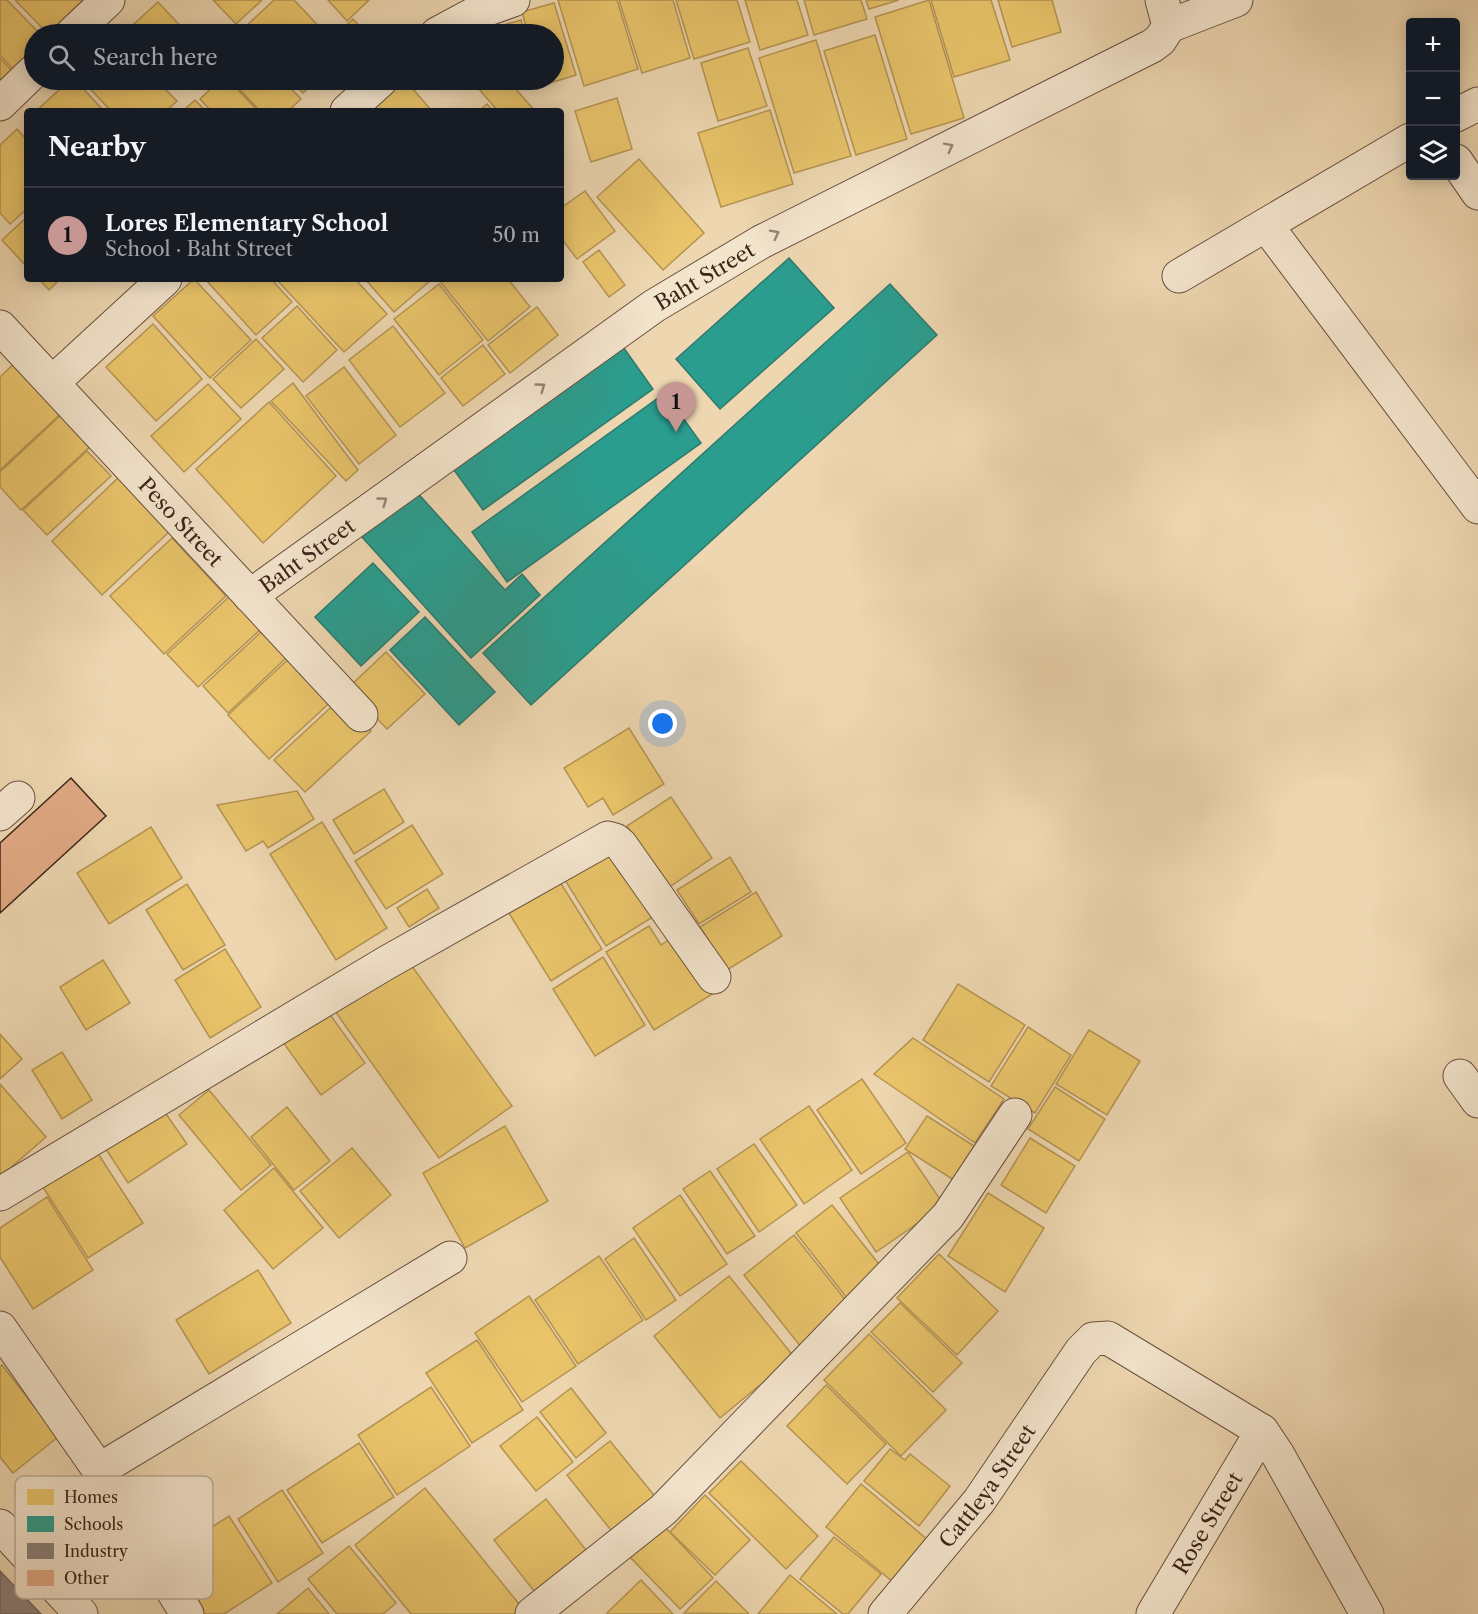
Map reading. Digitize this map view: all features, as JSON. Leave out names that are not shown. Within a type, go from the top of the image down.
[{"type":"street","points":[[456,24],[474,14],[513,0]]},
{"type":"street","points":[[1165,13],[1236,0]]},
{"type":"street","points":[[82,24],[106,1]]},
{"type":"street","name":"Baht Street","points":[[250,596],[654,306],[761,242],[1152,46],[1160,40],[1165,13]]},
{"type":"street","points":[[0,104],[24,81]]},
{"type":"street","points":[[350,108],[370,90]]},
{"type":"street","points":[[1460,113],[1478,104]]},
{"type":"street","points":[[1179,276],[1406,142]]},
{"type":"street","points":[[1460,168],[1478,193]]},
{"type":"street","points":[[1266,225],[1478,507]]},
{"type":"street","points":[[53,382],[162,282]]},
{"type":"street","name":"Peso Street","points":[[0,327],[362,715]]},
{"type":"street","points":[[0,1194],[386,963],[608,838],[621,845],[714,976]]},
{"type":"street","points":[[532,1614],[663,1510],[932,1233],[948,1216],[1015,1114]]},
{"type":"street","points":[[99,1470],[450,1258]]},
{"type":"street","points":[[0,1328],[103,1476]]},
{"type":"street","name":"Cattleya Street","points":[[885,1614],[979,1501],[1081,1351],[1093,1339],[1108,1338],[1262,1431]]},
{"type":"street","points":[[1262,1431],[1278,1455],[1368,1614]]},
{"type":"street","name":"Rose Street","points":[[1153,1614],[1262,1431]]},
{"type":"street","points":[[0,1526],[15,1542]]},
{"type":"street","points":[[67,1599],[81,1614]]},
{"type":"street","points":[[178,1599],[187,1614]]},
{"type":"building: Homes","points":[[0,0],[7,0],[30,24],[24,24],[24,70],[19,75],[0,55]]},
{"type":"building: Homes","points":[[15,0],[83,0],[58,24],[38,24]]},
{"type":"building: Homes","points":[[213,0],[262,0],[236,24]]},
{"type":"building: Homes","points":[[274,0],[294,0],[317,24],[248,24]]},
{"type":"building: Homes","points":[[328,0],[369,0],[347,21]]},
{"type":"building: Homes","points":[[558,0],[617,0],[638,69],[584,86]]},
{"type":"building: Homes","points":[[619,0],[673,0],[690,58],[642,73]]},
{"type":"building: Homes","points":[[676,0],[737,0],[750,42],[694,59]]},
{"type":"building: Homes","points":[[745,0],[797,0],[808,35],[760,50]]},
{"type":"building: Homes","points":[[804,0],[861,0],[867,19],[814,35]]},
{"type":"building: Homes","points":[[866,0],[899,0],[869,9]]},
{"type":"building: Homes","points":[[929,0],[964,118],[911,134],[875,17]]},
{"type":"building: Homes","points":[[931,0],[991,0],[1010,60],[954,77]]},
{"type":"building: Homes","points":[[998,0],[1052,0],[1061,32],[1012,47]]},
{"type":"building: Homes","points":[[158,2],[179,24],[134,24]]},
{"type":"building: Homes","points":[[554,3],[560,24],[525,24],[522,12]]},
{"type":"building: Homes","points":[[353,19],[358,24],[348,24]]},
{"type":"building: Homes","points":[[521,20],[522,24],[507,24]]},
{"type":"building: Homes","points":[[875,35],[907,139],[856,155],[824,51]]},
{"type":"building: Homes","points":[[564,36],[576,75],[564,79]]},
{"type":"building: Homes","points":[[816,40],[851,156],[794,173],[759,58]]},
{"type":"building: Homes","points":[[748,48],[767,106],[718,121],[701,63]]},
{"type":"building: Homes","points":[[0,58],[14,73],[0,87]]},
{"type":"building: Homes","points":[[59,90],[84,90],[101,108],[39,108]]},
{"type":"building: Homes","points":[[91,90],[166,90],[177,101],[169,108],[108,108]]},
{"type":"building: Homes","points":[[209,90],[238,90],[255,108],[208,108],[200,99]]},
{"type":"building: Homes","points":[[240,90],[292,90],[301,99],[291,108],[257,108]]},
{"type":"building: Homes","points":[[390,90],[414,90],[429,108],[370,108]]},
{"type":"building: Homes","points":[[480,90],[517,90],[532,108],[495,108]]},
{"type":"building: Homes","points":[[617,98],[632,149],[591,162],[575,111]]},
{"type":"building: Homes","points":[[195,100],[203,108],[186,108]]},
{"type":"building: Homes","points":[[770,110],[793,184],[721,207],[698,133]]},
{"type":"building: Homes","points":[[17,129],[24,137],[24,212],[10,224],[0,213],[0,145]]},
{"type":"building: Homes","points":[[639,159],[704,233],[663,270],[597,197]]},
{"type":"building: Homes","points":[[585,191],[615,231],[577,259],[564,242],[564,206]]},
{"type":"building: Homes","points":[[24,220],[24,264],[2,240]]},
{"type":"building: Homes","points":[[599,250],[625,285],[609,297],[583,262]]},
{"type":"building: Homes","points":[[42,282],[57,282],[49,290]]},
{"type":"building: Homes","points":[[191,282],[197,282],[251,340],[210,378],[153,316]]},
{"type":"building: Homes","points":[[208,282],[274,282],[292,302],[256,335]]},
{"type":"building: Homes","points":[[279,282],[358,282],[387,314],[344,352]]},
{"type":"building: Homes","points":[[368,282],[429,282],[394,312]]},
{"type":"building: Homes","points":[[440,282],[510,282],[530,307],[488,341]]},
{"type":"building: Homes","points":[[439,284],[483,340],[439,375],[394,319]]},
{"type":"building: Homes","points":[[297,306],[337,350],[303,382],[262,338]]},
{"type":"building: Homes","points":[[537,307],[558,335],[510,373],[488,345]]},
{"type":"building: Homes","points":[[153,324],[202,379],[156,421],[106,367]]},
{"type":"building: Homes","points":[[393,326],[445,393],[400,427],[349,360]]},
{"type":"building: Homes","points":[[256,339],[284,369],[241,408],[213,379]]},
{"type":"building: Homes","points":[[483,345],[505,374],[463,406],[441,378]]},
{"type":"building: Homes","points":[[19,359],[66,409],[0,470],[0,377]]},
{"type":"building: Homes","points":[[344,367],[396,435],[359,464],[306,396]]},
{"type":"building: Homes","points":[[293,383],[358,470],[346,481],[271,401]]},
{"type":"building: Homes","points":[[208,384],[241,419],[184,472],[151,436]]},
{"type":"building: Homes","points":[[269,402],[336,476],[263,543],[196,469]]},
{"type":"building: Homes","points":[[64,412],[93,444],[21,510],[0,487],[0,472]]},
{"type":"building: Homes","points":[[87,451],[111,476],[47,535],[23,510]]},
{"type":"building: Homes","points":[[119,477],[170,531],[102,595],[52,541]]},
{"type":"building: Homes","points":[[172,538],[226,596],[164,654],[110,596]]},
{"type":"building: Homes","points":[[231,595],[262,628],[198,687],[167,654]]},
{"type":"building: Homes","points":[[261,632],[286,658],[228,713],[203,686]]},
{"type":"building: Homes","points":[[296,652],[337,696],[269,759],[228,715]]},
{"type":"building: Homes","points":[[386,652],[425,694],[387,729],[348,688]]},
{"type":"building: Homes","points":[[341,698],[371,731],[305,792],[274,760]]},
{"type":"building: Homes","points":[[629,728],[664,784],[613,815],[603,798],[588,807],[564,768]]},
{"type":"building: Homes","points":[[384,789],[404,822],[354,854],[333,820]]},
{"type":"building: Homes","points":[[297,791],[314,819],[268,848],[263,841],[246,851],[217,805]]},
{"type":"building: Homes","points":[[671,797],[712,858],[668,888],[627,826]]},
{"type":"building: Homes","points":[[322,822],[387,928],[336,960],[270,854]]},
{"type":"building: Homes","points":[[412,825],[443,874],[386,909],[355,861]]},
{"type":"building: Homes","points":[[151,827],[182,878],[109,924],[77,873]]},
{"type":"building: Homes","points":[[610,841],[656,915],[606,946],[560,872]]},
{"type":"building: Homes","points":[[730,857],[751,892],[699,924],[677,890]]},
{"type":"building: Homes","points":[[555,874],[602,949],[551,981],[504,905]]},
{"type":"building: Homes","points":[[187,884],[225,945],[183,970],[146,910]]},
{"type":"building: Homes","points":[[427,889],[439,908],[409,927],[397,908]]},
{"type":"building: Homes","points":[[756,892],[782,936],[727,970],[700,927]]},
{"type":"building: Homes","points":[[649,926],[661,945],[677,934],[714,993],[654,1030],[606,952]]},
{"type":"building: Homes","points":[[225,949],[261,1007],[210,1038],[175,980]]},
{"type":"building: Homes","points":[[404,955],[512,1106],[439,1158],[332,1007]]},
{"type":"building: Homes","points":[[603,957],[645,1025],[595,1056],[553,989]]},
{"type":"building: Homes","points":[[103,960],[130,1003],[86,1030],[60,987]]},
{"type":"building: Homes","points":[[958,984],[1025,1025],[989,1082],[923,1040]]},
{"type":"building: Homes","points":[[321,1002],[365,1063],[321,1095],[277,1034]]},
{"type":"building: Homes","points":[[1028,1027],[1071,1055],[1035,1113],[991,1086]]},
{"type":"building: Homes","points":[[1089,1030],[1140,1061],[1107,1115],[1056,1084]]},
{"type":"building: Homes","points":[[0,1034],[22,1059],[0,1079]]},
{"type":"building: Homes","points":[[913,1038],[1004,1099],[975,1143],[874,1074]]},
{"type":"building: Homes","points":[[62,1052],[92,1100],[62,1119],[32,1070]]},
{"type":"building: Homes","points":[[862,1079],[906,1143],[861,1174],[817,1110]]},
{"type":"building: Homes","points":[[0,1084],[46,1137],[0,1177]]},
{"type":"building: Homes","points":[[1055,1087],[1105,1119],[1079,1161],[1028,1129]]},
{"type":"building: Homes","points":[[209,1090],[271,1165],[241,1190],[179,1115]]},
{"type":"building: Homes","points":[[157,1101],[187,1144],[128,1183],[100,1140]]},
{"type":"building: Homes","points":[[809,1106],[852,1170],[804,1204],[760,1139]]},
{"type":"building: Homes","points":[[287,1107],[330,1161],[294,1190],[251,1137]]},
{"type":"building: Homes","points":[[927,1116],[982,1151],[960,1184],[905,1149]]},
{"type":"building: Homes","points":[[505,1126],[548,1201],[465,1248],[423,1173]]},
{"type":"building: Homes","points":[[1030,1138],[1075,1166],[1046,1213],[1001,1185]]},
{"type":"building: Homes","points":[[754,1144],[797,1205],[759,1232],[717,1169]]},
{"type":"building: Homes","points":[[352,1148],[391,1195],[339,1238],[300,1191]]},
{"type":"building: Homes","points":[[95,1149],[143,1223],[88,1258],[41,1184]]},
{"type":"building: Homes","points":[[908,1152],[944,1205],[876,1252],[840,1198]]},
{"type":"building: Homes","points":[[274,1168],[323,1228],[273,1269],[224,1210]]},
{"type":"building: Homes","points":[[710,1171],[755,1236],[727,1254],[683,1189]]},
{"type":"building: Homes","points":[[988,1193],[1044,1228],[1005,1292],[948,1256]]},
{"type":"building: Homes","points":[[680,1195],[727,1264],[680,1296],[633,1228]]},
{"type":"building: Homes","points":[[47,1197],[93,1270],[33,1309],[0,1257],[0,1228]]},
{"type":"building: Homes","points":[[832,1205],[886,1273],[850,1302],[796,1233]]},
{"type":"building: Homes","points":[[794,1235],[851,1307],[801,1347],[744,1275]]},
{"type":"building: Homes","points":[[634,1238],[676,1300],[646,1320],[605,1259]]},
{"type":"building: Homes","points":[[939,1254],[998,1311],[957,1355],[897,1298]]},
{"type":"building: Homes","points":[[599,1256],[643,1320],[578,1364],[535,1300]]},
{"type":"building: Homes","points":[[258,1270],[291,1323],[209,1374],[176,1320]]},
{"type":"building: Homes","points":[[729,1276],[794,1357],[720,1418],[654,1336]]},
{"type":"building: Homes","points":[[529,1296],[576,1366],[522,1402],[475,1333]]},
{"type":"building: Homes","points":[[900,1303],[962,1363],[933,1392],[871,1332]]},
{"type":"building: Homes","points":[[869,1334],[946,1410],[901,1456],[824,1380]]},
{"type":"building: Homes","points":[[477,1340],[523,1410],[472,1443],[426,1373]]},
{"type":"building: Homes","points":[[2,1365],[58,1437],[13,1473],[0,1457],[0,1367]]},
{"type":"building: Homes","points":[[826,1385],[886,1444],[847,1484],[787,1426]]},
{"type":"building: Homes","points":[[431,1387],[470,1446],[397,1495],[358,1435]]},
{"type":"building: Homes","points":[[571,1388],[606,1433],[576,1458],[540,1412]]},
{"type":"building: Homes","points":[[537,1417],[573,1462],[536,1491],[500,1446]]},
{"type":"building: Homes","points":[[610,1441],[657,1499],[614,1534],[567,1475]]},
{"type":"building: Homes","points":[[359,1443],[394,1497],[322,1543],[287,1490]]},
{"type":"building: Homes","points":[[890,1449],[905,1460],[910,1454],[950,1486],[919,1526],[864,1481]]},
{"type":"building: Homes","points":[[741,1461],[818,1536],[786,1569],[709,1493]]},
{"type":"building: Homes","points":[[861,1484],[928,1540],[893,1582],[826,1527]]},
{"type":"building: Homes","points":[[425,1488],[524,1610],[519,1614],[411,1614],[355,1545]]},
{"type":"building: Homes","points":[[282,1490],[323,1553],[278,1582],[238,1519]]},
{"type":"building: Homes","points":[[705,1495],[750,1540],[715,1575],[670,1532]]},
{"type":"building: Homes","points":[[546,1499],[586,1550],[534,1591],[494,1540]]},
{"type":"building: Homes","points":[[229,1516],[272,1583],[224,1614],[199,1614],[189,1599],[213,1599],[213,1526]]},
{"type":"building: Homes","points":[[663,1525],[713,1578],[680,1609],[629,1556]]},
{"type":"building: Homes","points":[[834,1537],[881,1574],[848,1614],[843,1614],[800,1579]]},
{"type":"building: Homes","points":[[349,1546],[396,1603],[383,1614],[337,1614],[308,1579]]},
{"type":"building: Homes","points":[[790,1575],[837,1614],[758,1614]]},
{"type":"building: Homes","points":[[641,1580],[673,1614],[607,1613]]},
{"type":"building: Homes","points":[[716,1581],[749,1614],[684,1613]]},
{"type":"building: Homes","points":[[308,1588],[329,1614],[277,1614]]},
{"type":"building: Schools","points":[[789,258],[834,308],[720,409],[676,359]]},
{"type":"building: Schools","points":[[890,284],[937,335],[531,705],[483,653]]},
{"type":"building: Schools","points":[[616,337],[653,389],[483,510],[446,459]]},
{"type":"building: Schools","points":[[665,393],[701,443],[507,582],[472,532]]},
{"type":"building: Schools","points":[[414,489],[505,590],[522,574],[540,595],[471,658],[362,537]]},
{"type":"building: Schools","points":[[373,563],[419,612],[361,666],[315,617]]},
{"type":"building: Schools","points":[[425,617],[495,692],[459,725],[390,650]]},
{"type":"building: Industry","points":[[0,1571],[15,1587],[15,1599],[27,1599],[41,1614],[0,1614]]},
{"type":"building: Other","points":[[71,778],[106,816],[0,913],[0,843]]},
{"type":"place","name":"Lores Elementary School","points":[[676,432]]}]
